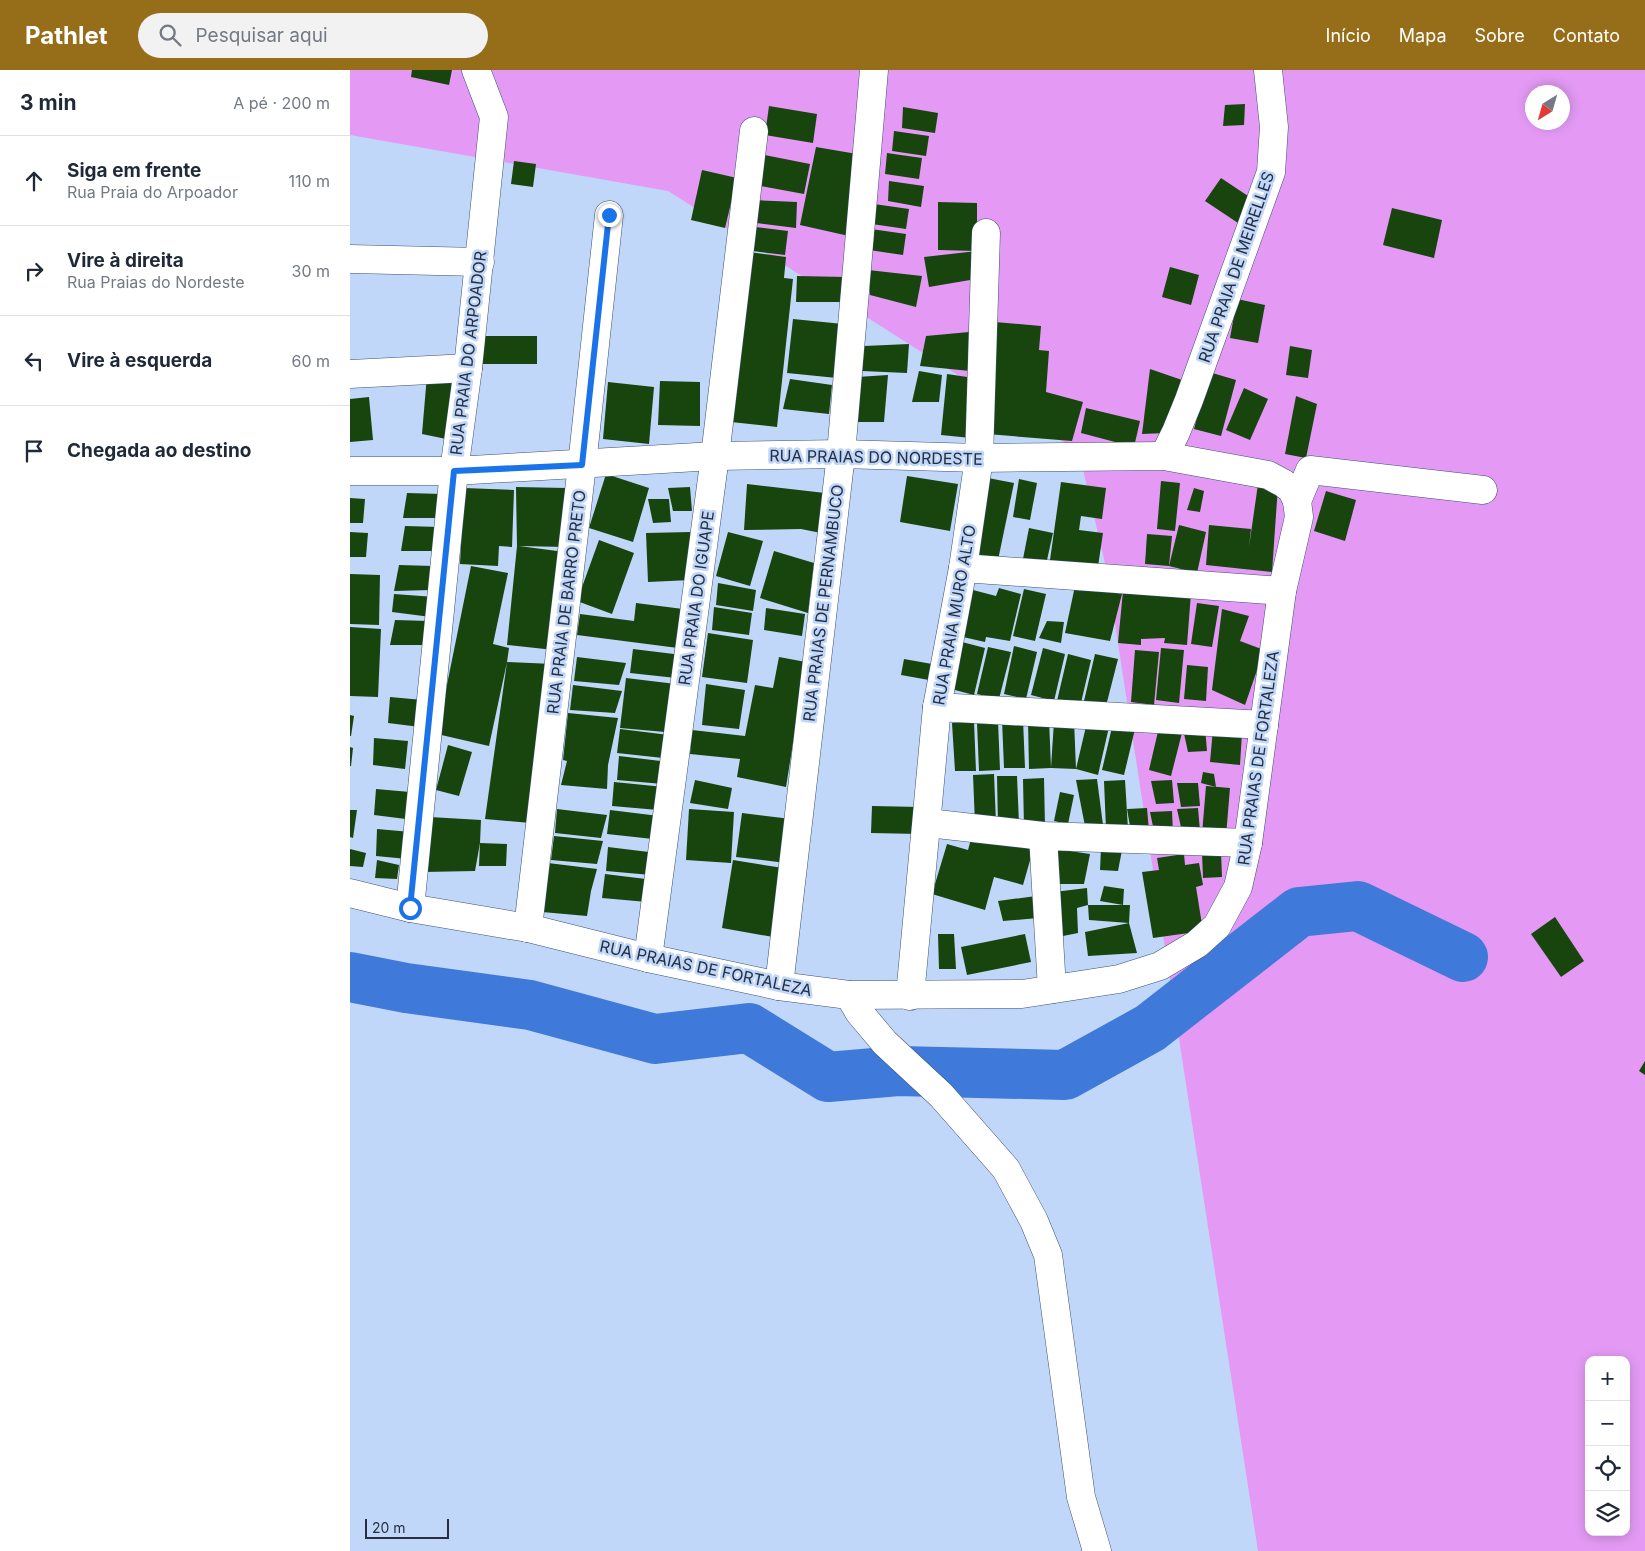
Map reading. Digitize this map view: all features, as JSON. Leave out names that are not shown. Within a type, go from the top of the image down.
[{"type":"street","name":"RUA PRAIA DO ARPOADOR","points":[[410,908],[454,471],[480,262],[494,117],[476,70]]},
{"type":"street","name":"RUA PRAIAS DE PERNAMBUCO","points":[[779,986],[840,454],[874,70]]},
{"type":"street","name":"RUA PRAIA DE MEIRELLES","points":[[1164,456],[1189,400],[1272,172],[1274,127],[1268,70]]},
{"type":"street","name":"RUA PRAIA DO IGUAPE","points":[[648,958],[715,456],[754,131]]},
{"type":"street","name":"RUA PRAIA DE BARRO PRETO","points":[[528,928],[609,215]]},
{"type":"street","name":"RUA PRAIA MURO ALTO","points":[[910,996],[928,823],[937,707],[963,568],[979,458],[986,233]]},
{"type":"street","points":[[350,259],[480,262]]},
{"type":"street","points":[[350,374],[468,368]]},
{"type":"street","name":"RUA PRAIAS DO NORDESTE","points":[[350,471],[454,471],[715,456],[840,454],[979,458],[1164,456],[1268,476],[1283,482],[1292,490],[1297,501]]},
{"type":"street","points":[[963,568],[1282,591],[1299,518],[1297,501],[1310,470],[1483,490]]},
{"type":"street","name":"RUA PRAIAS DE FORTALEZA","points":[[350,893],[410,908],[528,928],[648,958],[779,986],[848,995],[1022,994],[1120,979],[1160,966],[1197,944],[1217,926],[1238,886],[1248,843],[1282,591]]},
{"type":"street","points":[[937,707],[1264,725]]},
{"type":"street","points":[[928,823],[1043,836],[1248,843]]},
{"type":"street","points":[[1043,836],[1052,989]]},
{"type":"street","points":[[848,995],[859,1012],[885,1043],[941,1095],[1006,1169],[1034,1221],[1048,1255],[1082,1497],[1097,1551]]},
{"type":"shaded area","points":[[350,70],[1645,70],[1645,1551],[1258,1551],[1107,572],[1079,452],[668,191],[350,135]]},
{"type":"building","points":[[412,70],[452,70],[449,85],[411,77]]},
{"type":"building","points":[[1245,104],[1244,125],[1223,126],[1225,105]]},
{"type":"building","points":[[769,106],[817,114],[813,143],[765,135]]},
{"type":"building","points":[[903,107],[938,113],[935,133],[902,128]]},
{"type":"building","points":[[894,131],[929,136],[926,156],[892,151]]},
{"type":"building","points":[[816,147],[857,154],[849,236],[800,225]]},
{"type":"building","points":[[887,153],[922,158],[919,179],[885,174]]},
{"type":"building","points":[[760,154],[810,164],[804,194],[755,185]]},
{"type":"building","points":[[514,161],[536,164],[533,187],[511,184]]},
{"type":"building","points":[[702,170],[737,178],[725,228],[691,220]]},
{"type":"building","points":[[1221,178],[1254,200],[1238,223],[1205,201]]},
{"type":"building","points":[[889,181],[924,186],[921,207],[888,201]]},
{"type":"building","points":[[753,200],[797,202],[796,228],[749,222]]},
{"type":"building","points":[[938,202],[977,203],[977,251],[938,250]]},
{"type":"building","points":[[874,204],[909,209],[906,229],[872,224]]},
{"type":"building","points":[[1392,208],[1442,220],[1434,258],[1383,245]]},
{"type":"building","points":[[747,226],[788,231],[785,255],[745,250]]},
{"type":"building","points":[[871,229],[906,234],[903,255],[869,250]]},
{"type":"building","points":[[977,251],[976,279],[929,287],[924,257]]},
{"type":"building","points":[[749,252],[786,257],[784,278],[793,279],[777,427],[731,422]]},
{"type":"building","points":[[1170,267],[1199,275],[1191,305],[1162,297]]},
{"type":"building","points":[[868,270],[922,276],[916,307],[870,295]]},
{"type":"building","points":[[797,276],[846,277],[845,302],[796,302]]},
{"type":"building","points":[[1237,299],[1265,305],[1258,343],[1230,338]]},
{"type":"building","points":[[793,319],[843,324],[837,378],[787,373]]},
{"type":"building","points":[[995,322],[1041,326],[1039,350],[1049,351],[1046,392],[1083,402],[1072,441],[987,434]]},
{"type":"building","points":[[969,332],[970,371],[920,366],[926,336]]},
{"type":"building","points":[[482,336],[537,336],[537,364],[482,364]]},
{"type":"building","points":[[909,344],[907,373],[862,371],[864,346]]},
{"type":"building","points":[[1290,346],[1312,350],[1308,378],[1286,375]]},
{"type":"building","points":[[1150,369],[1182,380],[1166,433],[1142,434]]},
{"type":"building","points":[[919,371],[942,375],[939,402],[912,402]]},
{"type":"building","points":[[1209,372],[1236,380],[1221,436],[1194,429]]},
{"type":"building","points":[[947,374],[974,378],[971,438],[941,435]]},
{"type":"building","points":[[427,375],[459,376],[451,440],[422,434]]},
{"type":"building","points":[[888,375],[884,422],[855,422],[857,377]]},
{"type":"building","points":[[790,379],[832,385],[829,414],[783,409]]},
{"type":"building","points":[[660,381],[700,382],[700,426],[658,425]]},
{"type":"building","points":[[608,382],[654,387],[649,444],[603,439]]},
{"type":"building","points":[[1244,388],[1268,399],[1250,440],[1226,430]]},
{"type":"building","points":[[1296,396],[1317,404],[1306,458],[1285,454]]},
{"type":"building","points":[[369,397],[373,440],[350,442],[350,399]]},
{"type":"building","points":[[1086,408],[1140,421],[1134,447],[1081,433]]},
{"type":"building","points":[[606,474],[649,488],[633,542],[589,528]]},
{"type":"building","points":[[907,476],[958,484],[950,531],[900,522]]},
{"type":"building","points":[[988,478],[1014,483],[997,565],[971,560]]},
{"type":"building","points":[[1019,479],[1037,483],[1030,520],[1013,517]]},
{"type":"building","points":[[1161,481],[1180,483],[1175,531],[1157,529]]},
{"type":"building","points":[[1061,482],[1106,488],[1102,519],[1081,516],[1079,530],[1103,533],[1097,573],[1049,567]]},
{"type":"building","points":[[747,484],[825,493],[821,533],[801,529],[744,530]]},
{"type":"building","points":[[1258,484],[1278,486],[1272,572],[1206,565],[1209,525],[1251,529],[1249,547]]},
{"type":"building","points":[[516,487],[567,488],[566,547],[519,546],[565,552],[554,650],[507,645],[517,546]]},
{"type":"building","points":[[690,487],[692,511],[673,511],[668,488]]},
{"type":"building","points":[[464,488],[514,490],[512,547],[499,546],[498,566],[460,564]]},
{"type":"building","points":[[1194,488],[1204,491],[1200,512],[1187,510]]},
{"type":"building","points":[[1326,491],[1356,500],[1345,541],[1314,531]]},
{"type":"building","points":[[407,493],[442,494],[440,518],[403,518]]},
{"type":"building","points":[[350,498],[365,499],[363,523],[350,523]]},
{"type":"building","points":[[648,499],[669,499],[671,522],[653,523]]},
{"type":"building","points":[[1179,525],[1206,532],[1197,573],[1169,566]]},
{"type":"building","points":[[405,526],[440,527],[438,551],[401,551]]},
{"type":"building","points":[[1029,528],[1053,533],[1045,569],[1022,564]]},
{"type":"building","points":[[350,532],[368,533],[366,557],[350,557]]},
{"type":"building","points":[[690,532],[691,580],[648,582],[646,533]]},
{"type":"building","points":[[728,532],[763,541],[750,586],[716,576]]},
{"type":"building","points":[[1147,534],[1172,536],[1169,566],[1145,564]]},
{"type":"building","points":[[599,540],[634,553],[612,614],[577,601]]},
{"type":"building","points":[[774,551],[814,563],[808,613],[760,598]]},
{"type":"building","points":[[399,565],[433,566],[431,590],[394,591]]},
{"type":"building","points":[[471,566],[508,573],[493,644],[509,648],[489,746],[437,734]]},
{"type":"building","points":[[350,574],[380,575],[379,625],[350,624]]},
{"type":"building","points":[[718,583],[756,590],[753,611],[716,605]]},
{"type":"building","points":[[1075,586],[1122,594],[1110,641],[1065,633]]},
{"type":"building","points":[[999,588],[1021,594],[1010,641],[986,637],[985,642],[963,637],[973,590],[996,596]]},
{"type":"building","points":[[1024,589],[1046,594],[1035,641],[1013,636]]},
{"type":"building","points":[[1123,591],[1191,593],[1187,645],[1164,643],[1165,638],[1141,639],[1141,645],[1118,643]]},
{"type":"building","points":[[394,594],[435,597],[431,617],[392,612]]},
{"type":"building","points":[[636,603],[683,609],[678,648],[577,635],[580,614],[634,621]]},
{"type":"building","points":[[1197,603],[1219,606],[1212,647],[1191,644]]},
{"type":"building","points":[[714,607],[752,613],[749,635],[712,630]]},
{"type":"building","points":[[766,608],[805,614],[802,636],[764,630]]},
{"type":"building","points":[[1222,609],[1249,616],[1240,641],[1264,650],[1245,705],[1212,690]]},
{"type":"building","points":[[395,620],[429,621],[427,645],[390,645]]},
{"type":"building","points":[[1047,621],[1064,622],[1061,643],[1039,638]]},
{"type":"building","points":[[350,627],[381,629],[378,697],[350,696]]},
{"type":"building","points":[[708,633],[753,640],[747,683],[702,677]]},
{"type":"building","points":[[962,642],[985,648],[974,695],[951,689]]},
{"type":"building","points":[[1014,646],[1037,652],[1026,699],[1004,694]]},
{"type":"building","points":[[988,647],[1011,652],[999,699],[977,694]]},
{"type":"building","points":[[1043,648],[1065,654],[1054,701],[1031,695]]},
{"type":"building","points":[[1161,648],[1184,650],[1179,703],[1156,700]]},
{"type":"building","points":[[633,649],[682,655],[676,678],[630,673]]},
{"type":"building","points":[[1135,650],[1159,652],[1154,705],[1131,702]]},
{"type":"building","points":[[1068,654],[1091,660],[1080,707],[1057,701]]},
{"type":"building","points":[[1095,654],[1118,659],[1106,706],[1084,701]]},
{"type":"building","points":[[577,657],[626,663],[619,685],[574,681]]},
{"type":"building","points":[[779,657],[806,662],[786,787],[737,777],[740,759],[690,754],[692,730],[745,736],[755,685],[773,688]]},
{"type":"building","points":[[904,659],[932,664],[929,680],[901,675]]},
{"type":"building","points":[[507,662],[553,664],[531,823],[485,819]]},
{"type":"building","points":[[1187,665],[1208,667],[1206,701],[1184,699]]},
{"type":"building","points":[[626,678],[676,684],[665,732],[620,728]]},
{"type":"building","points":[[706,684],[745,690],[739,729],[702,725]]},
{"type":"building","points":[[573,685],[622,691],[615,713],[570,710]]},
{"type":"building","points":[[390,697],[423,700],[420,727],[388,723]]},
{"type":"building","points":[[568,713],[618,718],[608,765],[607,789],[561,785],[567,761],[563,760]]},
{"type":"building","points":[[350,715],[354,716],[351,736],[350,736]]},
{"type":"building","points":[[1023,719],[1025,768],[1004,768],[1002,720]]},
{"type":"building","points":[[1049,719],[1051,768],[1029,769],[1028,720]]},
{"type":"building","points":[[1074,720],[1076,769],[1051,768],[1054,721]]},
{"type":"building","points":[[998,721],[1000,770],[979,771],[977,722]]},
{"type":"building","points":[[974,722],[976,771],[955,771],[952,723]]},
{"type":"building","points":[[1087,722],[1109,727],[1098,775],[1076,769]]},
{"type":"building","points":[[1113,723],[1135,729],[1124,775],[1102,770]]},
{"type":"building","points":[[1160,723],[1205,727],[1207,751],[1188,752],[1183,729],[1171,776],[1149,770]]},
{"type":"building","points":[[620,729],[669,735],[663,758],[617,753]]},
{"type":"building","points":[[1213,729],[1242,733],[1240,765],[1210,762]]},
{"type":"building","points":[[374,738],[408,741],[405,769],[373,765]]},
{"type":"building","points":[[448,745],[472,752],[459,796],[436,790]]},
{"type":"building","points":[[350,747],[353,748],[351,766],[350,766]]},
{"type":"building","points":[[619,756],[669,762],[663,784],[617,780]]},
{"type":"building","points":[[1203,772],[1214,774],[1216,787],[1201,783]]},
{"type":"building","points":[[994,774],[996,823],[975,824],[973,775]]},
{"type":"building","points":[[997,776],[1017,776],[1019,824],[998,825]]},
{"type":"building","points":[[1044,778],[1045,827],[1024,827],[1023,779]]},
{"type":"building","points":[[1097,779],[1103,825],[1085,826],[1076,780]]},
{"type":"building","points":[[695,780],[732,788],[728,809],[690,803]]},
{"type":"building","points":[[1125,780],[1128,829],[1106,829],[1104,781]]},
{"type":"building","points":[[1172,780],[1174,803],[1156,804],[1151,781]]},
{"type":"building","points":[[614,782],[664,787],[658,810],[612,806]]},
{"type":"building","points":[[1177,783],[1198,783],[1200,806],[1181,807]]},
{"type":"building","points":[[1206,786],[1230,788],[1226,836],[1202,834]]},
{"type":"building","points":[[376,789],[410,792],[406,819],[374,815]]},
{"type":"building","points":[[1060,792],[1074,795],[1068,824],[1054,821]]},
{"type":"building","points":[[872,806],[920,807],[920,834],[871,833]]},
{"type":"building","points":[[1147,808],[1149,831],[1131,832],[1127,809]]},
{"type":"building","points":[[1198,808],[1200,831],[1182,832],[1177,809]]},
{"type":"building","points":[[557,809],[607,815],[601,838],[555,833]]},
{"type":"building","points":[[689,809],[734,812],[731,863],[686,860]]},
{"type":"building","points":[[350,810],[357,810],[353,838],[350,837]]},
{"type":"building","points":[[610,810],[659,816],[653,839],[607,834]]},
{"type":"building","points":[[1172,811],[1173,834],[1155,836],[1150,812]]},
{"type":"building","points":[[742,813],[791,819],[786,863],[736,857]]},
{"type":"building","points":[[430,817],[481,820],[480,843],[475,871],[423,872]]},
{"type":"building","points":[[377,829],[411,832],[407,859],[376,856]]},
{"type":"building","points":[[973,832],[1033,850],[1023,885],[994,877],[985,910],[932,894],[947,844],[968,850]]},
{"type":"building","points":[[554,836],[603,841],[597,864],[551,860]]},
{"type":"building","points":[[480,843],[507,844],[506,866],[479,866]]},
{"type":"building","points":[[608,847],[657,853],[651,875],[606,871]]},
{"type":"building","points":[[1101,848],[1122,850],[1118,871],[1100,870]]},
{"type":"building","points":[[350,849],[366,853],[363,867],[350,866]]},
{"type":"building","points":[[1056,849],[1090,854],[1084,884],[1056,884]]},
{"type":"building","points":[[1221,852],[1222,877],[1203,878],[1202,853]]},
{"type":"building","points":[[1184,854],[1185,865],[1199,863],[1203,885],[1196,887],[1203,931],[1153,938],[1142,872],[1159,870],[1157,858]]},
{"type":"building","points":[[377,860],[399,865],[397,879],[375,878]]},
{"type":"building","points":[[733,860],[783,868],[773,937],[722,928]]},
{"type":"building","points":[[548,863],[597,869],[587,916],[542,912]]},
{"type":"building","points":[[605,874],[654,880],[647,902],[602,898]]},
{"type":"building","points":[[1104,886],[1124,889],[1123,905],[1100,901]]},
{"type":"building","points":[[1087,888],[1088,905],[1077,908],[1078,933],[1058,937],[1054,892]]},
{"type":"building","points":[[1036,896],[1038,918],[1003,921],[998,901]]},
{"type":"building","points":[[1088,905],[1130,905],[1129,923],[1089,920]]},
{"type":"building","points":[[1555,917],[1584,961],[1561,977],[1531,934]]},
{"type":"building","points":[[1129,923],[1137,953],[1088,956],[1085,932]]},
{"type":"building","points":[[938,934],[954,934],[956,969],[939,969]]},
{"type":"building","points":[[1025,934],[1031,962],[967,975],[961,947]]},
{"type":"building","points":[[1645,1061],[1645,1075],[1639,1071]]},
{"type":"waterway","points":[[350,977],[406,988],[530,1005],[655,1039],[749,1028],[828,1077],[898,1071],[1065,1075],[1150,1028],[1299,912],[1358,906],[1463,957]]},
{"type":"route","points":[[410,908],[454,471],[582,465],[609,215]]}]
